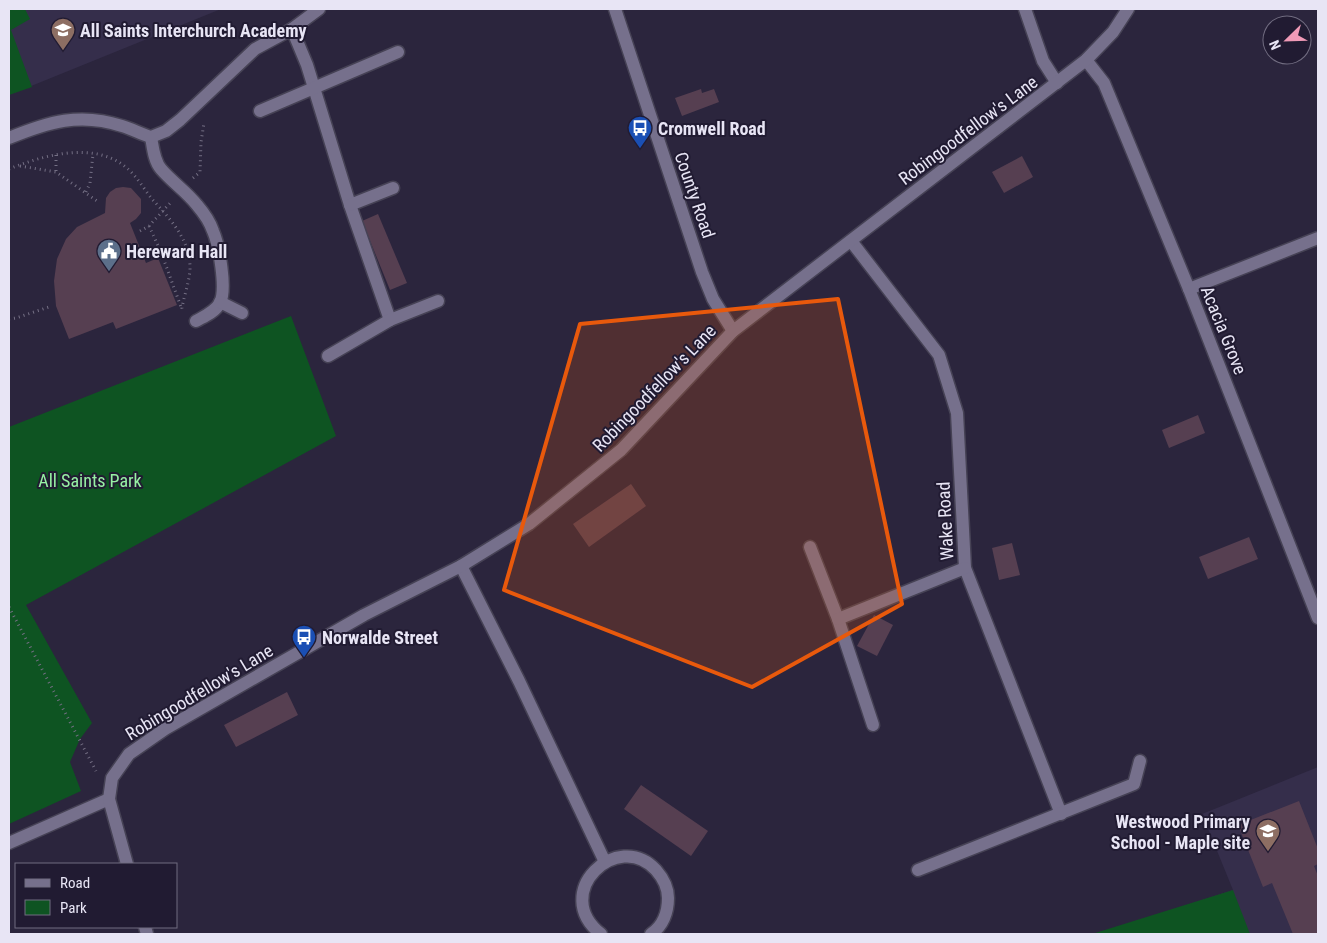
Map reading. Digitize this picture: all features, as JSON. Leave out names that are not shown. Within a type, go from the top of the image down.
[{"type":"street","points":[[9,138],[41,125],[66,120],[95,120],[123,126],[152,137],[166,131],[180,120],[255,49],[292,29],[319,9]]},
{"type":"street","name":"County Road","points":[[615,9],[702,272],[714,299],[733,331]]},
{"type":"street","points":[[1025,9],[1043,61],[1057,83]]},
{"type":"street","name":"Robingoodfellow's Lane","points":[[109,799],[112,778],[129,754],[165,729],[364,615],[461,566],[529,524],[621,450],[733,331],[1086,60],[1113,32],[1128,9]]},
{"type":"street","points":[[292,29],[307,64],[350,205],[390,320]]},
{"type":"street","points":[[260,111],[398,52]]},
{"type":"street","name":"Acacia Grove","points":[[1086,60],[1104,82],[1189,289],[1318,618]]},
{"type":"street","points":[[152,137],[156,160],[161,169],[198,206],[213,231],[224,282],[220,302],[210,314],[190,319]]},
{"type":"street","points":[[350,205],[393,188]]},
{"type":"street","points":[[1189,289],[1318,238]]},
{"type":"street","name":"Wake Road","points":[[851,241],[939,355],[957,413],[965,568],[1060,814]]},
{"type":"street","points":[[328,356],[390,320],[438,301]]},
{"type":"street","points":[[220,302],[242,313]]},
{"type":"street","points":[[810,547],[838,619],[873,725]]},
{"type":"street","points":[[461,566],[523,689],[606,862]]},
{"type":"street","points":[[838,619],[965,568]]},
{"type":"street","points":[[918,870],[1134,784],[1140,761]]},
{"type":"street","points":[[9,843],[109,799],[128,863]]},
{"type":"street","points":[[601,934],[591,926],[585,914],[582,900],[586,884],[593,871],[606,862],[629,857],[644,861],[652,866],[662,877],[668,890],[668,907],[663,921],[651,934]]},
{"type":"path","points":[[9,169],[56,155],[76,152],[112,158],[128,169],[142,188],[176,225],[186,246],[190,270],[182,308]]},
{"type":"path","points":[[86,192],[90,183],[93,154]]},
{"type":"path","points":[[56,155],[56,172]]},
{"type":"path","points":[[18,166],[56,172],[98,201]]},
{"type":"path","points":[[149,226],[182,308],[190,319]]},
{"type":"path","points":[[9,319],[52,306]]},
{"type":"path","points":[[9,607],[80,739],[109,799]]},
{"type":"highlighted area","points":[[838,299],[902,604],[752,687],[504,590],[580,324]]},
{"type":"shaded area","name":"All Saints Interchurch Academy","points":[[9,9],[221,9],[9,95]]},
{"type":"shaded area","name":"Westwood Primary School - Maple site","points":[[1318,767],[1318,934],[1175,934],[1165,912],[1233,890],[1202,814]]},
{"type":"green space","points":[[9,9],[25,9],[30,19],[11,30],[32,87],[9,95]]},
{"type":"green space","name":"All Saints Park","points":[[291,316],[336,436],[26,605],[92,723],[80,739],[70,762],[81,791],[9,824],[9,427]]},
{"type":"green space","points":[[1233,890],[1250,934],[1092,934]]},
{"type":"building","points":[[701,89],[702,93],[714,89],[719,102],[682,116],[675,98]]},
{"type":"building","points":[[1022,156],[1033,177],[1004,193],[992,172]]},
{"type":"building","name":"Hereward Hall","points":[[116,188],[131,188],[141,199],[141,213],[130,223],[146,263],[158,258],[177,305],[116,329],[113,322],[69,339],[56,306],[54,281],[57,259],[66,239],[77,227],[105,213],[106,198],[110,192]]},
{"type":"building","points":[[378,214],[407,283],[390,290],[362,221]]},
{"type":"building","points":[[1198,415],[1205,433],[1169,448],[1162,430]]},
{"type":"building","points":[[631,484],[646,506],[589,547],[573,524]]},
{"type":"building","points":[[1249,537],[1258,559],[1208,579],[1199,557]]},
{"type":"building","points":[[1012,543],[1020,575],[999,580],[992,548]]},
{"type":"building","points":[[874,615],[893,625],[877,656],[857,646]]},
{"type":"building","points":[[287,692],[298,715],[236,747],[224,725]]},
{"type":"building","points":[[641,785],[708,831],[691,856],[624,809]]},
{"type":"building","points":[[1299,801],[1318,849],[1318,864],[1314,866],[1318,876],[1318,934],[1293,934],[1272,883],[1263,887],[1238,825]]},
{"type":"place","name":"All Saints Interchurch Academy","points":[[63,51]]},
{"type":"place","name":"Cromwell Road","points":[[640,149]]},
{"type":"place","name":"Hereward Hall","points":[[109,272]]},
{"type":"place","name":"Norwalde Street","points":[[304,658]]},
{"type":"place","name":"Westwood Primary School - Maple site","points":[[1268,852]]}]
